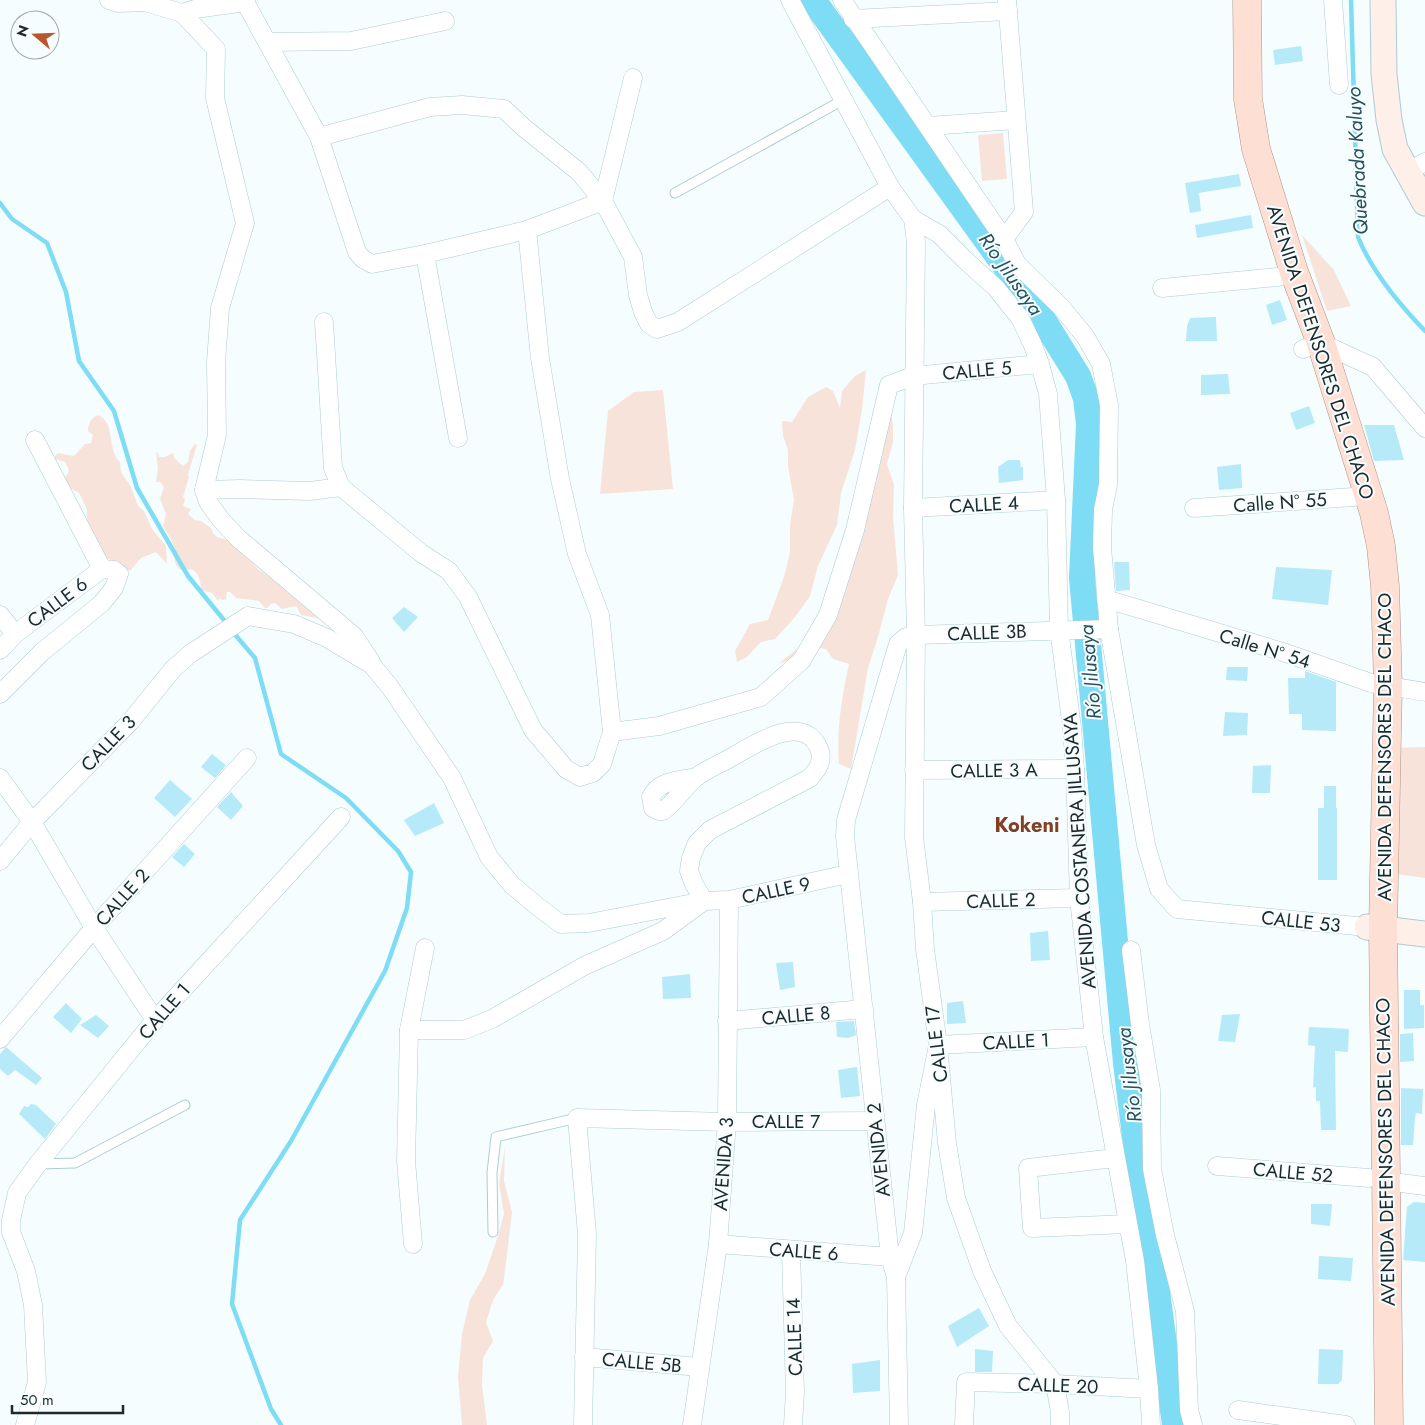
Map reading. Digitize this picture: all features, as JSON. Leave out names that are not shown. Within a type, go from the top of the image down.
[{"type":"main road","points":[[1231,0],[1231,79],[1234,126],[1246,182],[1286,274]]},
{"type":"main road","name":"AVENIDA DEFENSORES DEL CHACO","points":[[1247,0],[1246,51],[1248,98],[1256,149],[1286,274],[1312,346],[1360,495],[1374,513],[1381,546],[1385,586],[1379,685],[1375,928],[1377,1180],[1373,1425]]},
{"type":"main road","points":[[1383,0],[1384,74],[1389,120],[1395,149],[1416,167],[1425,203]]},
{"type":"main road","name":"CALLE 53","points":[[1375,928],[1425,934]]},
{"type":"main road","name":"AVENIDA DEFENSORES DEL CHACO","points":[[1377,1180],[1389,1425]]},
{"type":"street","points":[[109,0],[118,3],[145,2],[182,13],[216,49],[215,98],[245,223],[220,308],[216,362],[217,435],[204,490],[208,502],[221,520],[238,538],[354,636],[372,665]]},
{"type":"street","points":[[790,0],[890,187],[913,219]]},
{"type":"street","points":[[842,0],[853,19],[1004,239],[1016,264],[1061,307],[1086,336],[1101,364],[1109,404],[1108,485],[1104,510],[1102,547],[1106,599],[1102,629]]},
{"type":"street","points":[[1333,0],[1339,85]]},
{"type":"street","points":[[182,13],[245,1],[320,137],[357,252],[363,259],[372,264],[426,254],[527,230],[603,201]]},
{"type":"street","points":[[853,19],[1007,6],[1024,212],[1004,239]]},
{"type":"street","points":[[268,42],[351,41],[445,21]]},
{"type":"street","points":[[603,201],[633,78]]},
{"type":"street","points":[[320,137],[430,107],[462,105],[504,109],[523,127],[579,172],[603,201],[633,257],[638,295],[643,312],[649,324],[657,329],[678,322],[890,187]]},
{"type":"street","points":[[928,126],[1016,120]]},
{"type":"street","name":"AVENIDA COSTANERA JILLUSAYA","points":[[913,219],[939,234],[996,288],[1020,318],[1040,364],[1048,394],[1075,769],[1079,898],[1094,1037],[1135,1261],[1149,1389],[1151,1425]]},
{"type":"street","name":"CALLE 17","points":[[913,219],[916,242],[913,376],[913,508],[916,635],[914,836],[922,902],[925,949],[938,1045],[947,1143],[956,1198],[982,1271],[1008,1326],[1055,1384],[1060,1412],[1060,1425]]},
{"type":"street","points":[[324,322],[333,468],[341,487],[421,553],[449,571],[468,597],[533,730],[566,769],[580,777],[593,773],[602,764],[612,732],[600,615],[577,554],[560,480],[540,358],[527,230]]},
{"type":"street","points":[[426,254],[458,438]]},
{"type":"street","points":[[1162,288],[1286,274]]},
{"type":"street","points":[[1312,346],[1373,367],[1425,428]]},
{"type":"street","name":"CALLE 5","points":[[612,732],[659,726],[761,697],[802,660],[828,615],[843,568],[889,385],[913,376],[1040,364]]},
{"type":"street","points":[[0,694],[42,652],[102,602],[114,588],[110,572],[34,440]]},
{"type":"street","points":[[204,490],[240,488],[310,491],[341,487]]},
{"type":"street","name":"Calle Nº 55","points":[[1194,508],[1360,495]]},
{"type":"street","name":"CALLE 4","points":[[913,508],[1056,500]]},
{"type":"street","name":"CALLE 6","points":[[0,650],[15,634],[110,572]]},
{"type":"street","name":"Calle Nº 54","points":[[1106,599],[1204,630],[1283,652],[1379,685],[1425,692]]},
{"type":"street","points":[[0,616],[15,634]]},
{"type":"street","name":"CALLE 3","points":[[0,861],[32,822],[130,722],[173,669],[190,654],[248,616],[294,624],[327,638],[372,665]]},
{"type":"street","name":"CALLE 3B","points":[[916,635],[1102,629]]},
{"type":"street","name":"CALLE 53","points":[[1102,629],[1146,845],[1159,888],[1177,908],[1375,928]]},
{"type":"street","name":"AVENIDA 2","points":[[899,1425],[896,1277],[890,1258],[845,836],[846,820],[865,760],[893,658],[898,644],[906,637],[916,635]]},
{"type":"street","name":"CALLE 9","points":[[372,665],[390,687],[452,778],[489,857],[512,885],[561,924],[589,922],[704,901],[729,900],[848,874]]},
{"type":"street","points":[[409,1030],[464,1030],[492,1019],[584,966],[663,931],[704,901],[689,871],[696,843],[710,830],[810,778],[819,767],[822,758],[817,745],[808,735],[791,732],[776,734],[697,777]]},
{"type":"street","name":"CALLE 2","points":[[0,1039],[94,928],[247,758]]},
{"type":"street","name":"CALLE 3 A","points":[[914,770],[1075,769]]},
{"type":"street","points":[[0,778],[32,822],[94,928],[155,1020]]},
{"type":"street","name":"CALLE 1","points":[[25,1425],[37,1382],[33,1306],[26,1271],[11,1232],[11,1220],[17,1193],[37,1164],[155,1020],[341,817]]},
{"type":"street","name":"CALLE 2","points":[[922,902],[1079,898]]},
{"type":"street","name":"AVENIDA 3","points":[[692,1425],[718,1244],[727,1122],[729,900]]},
{"type":"street","points":[[413,1244],[406,1162],[409,1030],[424,948]]},
{"type":"street","points":[[1131,950],[1140,1024],[1151,1090],[1152,1169],[1165,1235],[1185,1311],[1189,1410],[1193,1425]]},
{"type":"street","name":"CALLE 8","points":[[727,1021],[864,1008]]},
{"type":"street","name":"CALLE 1","points":[[938,1045],[1094,1037]]},
{"type":"street","points":[[896,1277],[913,1233],[926,1105],[938,1045]]},
{"type":"street","points":[[577,1118],[587,1234],[583,1425]]},
{"type":"street","name":"CALLE 7","points":[[577,1118],[727,1122],[875,1121]]},
{"type":"street","points":[[1115,1158],[1028,1168],[1032,1228],[1128,1224]]},
{"type":"street","name":"CALLE 52","points":[[1217,1166],[1425,1186]]},
{"type":"street","name":"CALLE 6","points":[[718,1244],[890,1258]]},
{"type":"street","name":"CALLE 14","points":[[791,1250],[795,1392],[793,1425]]},
{"type":"street","name":"CALLE 5B","points":[[584,1357],[699,1367]]},
{"type":"street","name":"CALLE 20","points":[[964,1425],[966,1382],[1149,1389]]},
{"type":"street","points":[[1238,1410],[1346,1425]]},
{"type":"lane","points":[[675,193],[843,100]]},
{"type":"lane","points":[[37,1164],[75,1163],[185,1105]]},
{"type":"lane","points":[[493,1232],[492,1173],[496,1138],[577,1118]]},
{"type":"shaded area","points":[[1003,133],[1007,179],[982,181],[978,135]]},
{"type":"shaded area","points":[[1302,235],[1334,270],[1351,306],[1327,311]]},
{"type":"shaded area","points":[[866,370],[855,450],[841,493],[837,525],[818,566],[810,596],[795,617],[775,639],[761,642],[747,657],[737,662],[735,651],[750,624],[768,620],[784,577],[790,552],[790,525],[794,500],[788,467],[788,450],[783,436],[782,421],[792,422],[808,397],[826,387],[833,391],[840,408],[842,391],[855,376]]},
{"type":"shaded area","points":[[663,390],[673,489],[600,494],[608,411],[634,392]]},
{"type":"shaded area","points":[[889,396],[893,442],[887,464],[894,485],[893,516],[898,575],[888,599],[868,668],[851,769],[839,764],[838,751],[840,714],[849,664],[833,659],[826,649],[819,648],[778,664],[810,639],[814,622],[843,563]]},
{"type":"shaded area","points":[[98,415],[104,419],[110,430],[113,450],[120,462],[121,472],[131,487],[138,506],[144,511],[152,529],[166,546],[167,564],[156,552],[141,558],[130,571],[101,556],[87,528],[87,509],[79,493],[63,484],[63,478],[69,470],[65,462],[55,459],[55,456],[58,453],[74,456],[85,444],[91,443],[93,435],[88,431],[89,426]]},
{"type":"shaded area","points":[[195,444],[197,445],[183,497],[185,500],[183,506],[191,509],[188,514],[211,528],[217,537],[231,541],[258,569],[292,593],[322,619],[301,615],[296,606],[282,609],[275,603],[265,608],[259,601],[236,598],[230,592],[227,592],[226,599],[219,599],[218,601],[212,593],[200,590],[200,579],[195,572],[192,570],[181,570],[178,567],[175,561],[173,544],[163,526],[166,514],[160,499],[164,487],[160,482],[156,482],[158,468],[156,452],[159,457],[173,453],[174,458],[183,466],[188,462],[190,451]]},
{"type":"shaded area","points":[[1425,747],[1425,878],[1389,873],[1390,748]]},
{"type":"shaded area","points":[[505,1147],[504,1181],[512,1212],[503,1285],[493,1300],[486,1322],[493,1341],[483,1358],[482,1385],[487,1425],[462,1425],[458,1377],[462,1334],[470,1300],[485,1274],[504,1214],[499,1183]]},
{"type":"building","points":[[1301,46],[1303,61],[1275,65],[1273,50]]},
{"type":"building","points":[[1239,174],[1241,186],[1199,193],[1201,211],[1190,213],[1185,183]]},
{"type":"building","points":[[1251,215],[1253,228],[1197,238],[1195,225]]},
{"type":"building","points":[[1280,300],[1287,320],[1272,325],[1266,305]]},
{"type":"building","points":[[1216,317],[1217,341],[1186,341],[1187,326],[1190,318]]},
{"type":"building","points":[[1228,374],[1230,394],[1201,395],[1201,375]]},
{"type":"building","points":[[1309,406],[1315,423],[1296,430],[1290,413]]},
{"type":"building","points":[[1364,425],[1394,425],[1404,460],[1374,461]]},
{"type":"building","points":[[1008,460],[1020,460],[1021,467],[1023,467],[1023,480],[999,483],[998,467]]},
{"type":"building","points":[[1241,464],[1242,488],[1219,490],[1217,467]]},
{"type":"building","points":[[1114,562],[1129,562],[1130,590],[1116,591]]},
{"type":"building","points":[[1276,567],[1332,570],[1328,605],[1272,599]]},
{"type":"building","points":[[404,607],[418,617],[404,632],[392,618]]},
{"type":"building","points":[[1227,667],[1248,667],[1247,681],[1226,680]]},
{"type":"building","points":[[1305,671],[1336,682],[1336,731],[1302,730],[1302,714],[1289,714],[1288,678],[1305,678]]},
{"type":"building","points":[[1225,712],[1248,713],[1247,735],[1223,736]]},
{"type":"building","points":[[212,754],[226,765],[215,778],[201,767]]},
{"type":"building","points":[[1271,765],[1270,793],[1252,793],[1253,766]]},
{"type":"building","points":[[170,780],[192,799],[175,817],[154,798]]},
{"type":"building","points":[[1324,786],[1336,786],[1337,880],[1318,880],[1318,808],[1324,808]]},
{"type":"building","points":[[231,792],[243,806],[231,820],[217,807]]},
{"type":"building","points":[[434,803],[444,823],[415,836],[404,820]]},
{"type":"building","points":[[184,844],[195,854],[184,867],[172,857]]},
{"type":"building","points":[[1048,931],[1050,960],[1031,961],[1030,933]]},
{"type":"building","points":[[793,962],[795,987],[780,990],[776,963]]},
{"type":"building","points":[[690,974],[691,998],[663,999],[662,977]]},
{"type":"building","points":[[1404,990],[1420,990],[1420,1005],[1424,1005],[1424,1028],[1404,1029]]},
{"type":"building","points":[[963,1001],[966,1023],[947,1024],[947,1003]]},
{"type":"building","points":[[66,1003],[82,1019],[71,1033],[53,1017]]},
{"type":"building","points":[[1240,1014],[1235,1042],[1218,1041],[1222,1015]]},
{"type":"building","points":[[96,1015],[109,1026],[98,1038],[80,1025]]},
{"type":"building","points":[[854,1021],[856,1035],[848,1038],[837,1037],[836,1022]]},
{"type":"building","points":[[1309,1027],[1349,1029],[1348,1052],[1335,1051],[1336,1130],[1321,1130],[1320,1101],[1316,1101],[1316,1087],[1313,1088],[1315,1046],[1308,1045]]},
{"type":"building","points":[[1413,1033],[1414,1061],[1400,1062],[1400,1034]]},
{"type":"building","points":[[6,1047],[42,1078],[36,1085],[15,1070],[8,1076],[0,1069],[0,1054]]},
{"type":"building","points":[[857,1067],[860,1096],[841,1098],[838,1070]]},
{"type":"building","points":[[1401,1088],[1423,1089],[1422,1114],[1416,1113],[1413,1145],[1401,1145]]},
{"type":"building","points":[[31,1104],[36,1105],[56,1124],[45,1139],[19,1114],[24,1106],[28,1107]]},
{"type":"building","points":[[1414,1202],[1425,1203],[1425,1262],[1403,1260],[1407,1207]]},
{"type":"building","points":[[1311,1204],[1332,1204],[1330,1226],[1311,1224]]},
{"type":"building","points":[[1319,1256],[1353,1258],[1351,1281],[1318,1279]]},
{"type":"building","points":[[979,1308],[989,1326],[957,1347],[948,1326]]},
{"type":"building","points":[[975,1349],[993,1351],[992,1372],[975,1372]]},
{"type":"building","points":[[1319,1349],[1343,1350],[1342,1380],[1338,1384],[1318,1384]]},
{"type":"building","points":[[880,1360],[880,1391],[853,1393],[852,1364]]},
{"type":"waterway","name":"Río Jilusaya","points":[[813,0],[1037,310],[1078,376],[1086,398],[1089,424],[1082,578],[1126,1063],[1175,1425]]},
{"type":"waterway","name":"Quebrada Kaluyo","points":[[1351,0],[1358,237],[1378,275],[1425,331]]},
{"type":"waterway","points":[[0,203],[12,219],[47,243],[66,292],[79,361],[114,411],[137,488],[188,576],[228,625]]},
{"type":"waterway","points":[[232,631],[255,658],[281,754],[346,798],[398,851],[411,872],[407,908],[385,971],[291,1141],[240,1220],[232,1304],[271,1409],[281,1425]]},
{"type":"district","name":"Kokeni","points":[[1027,825]]}]
